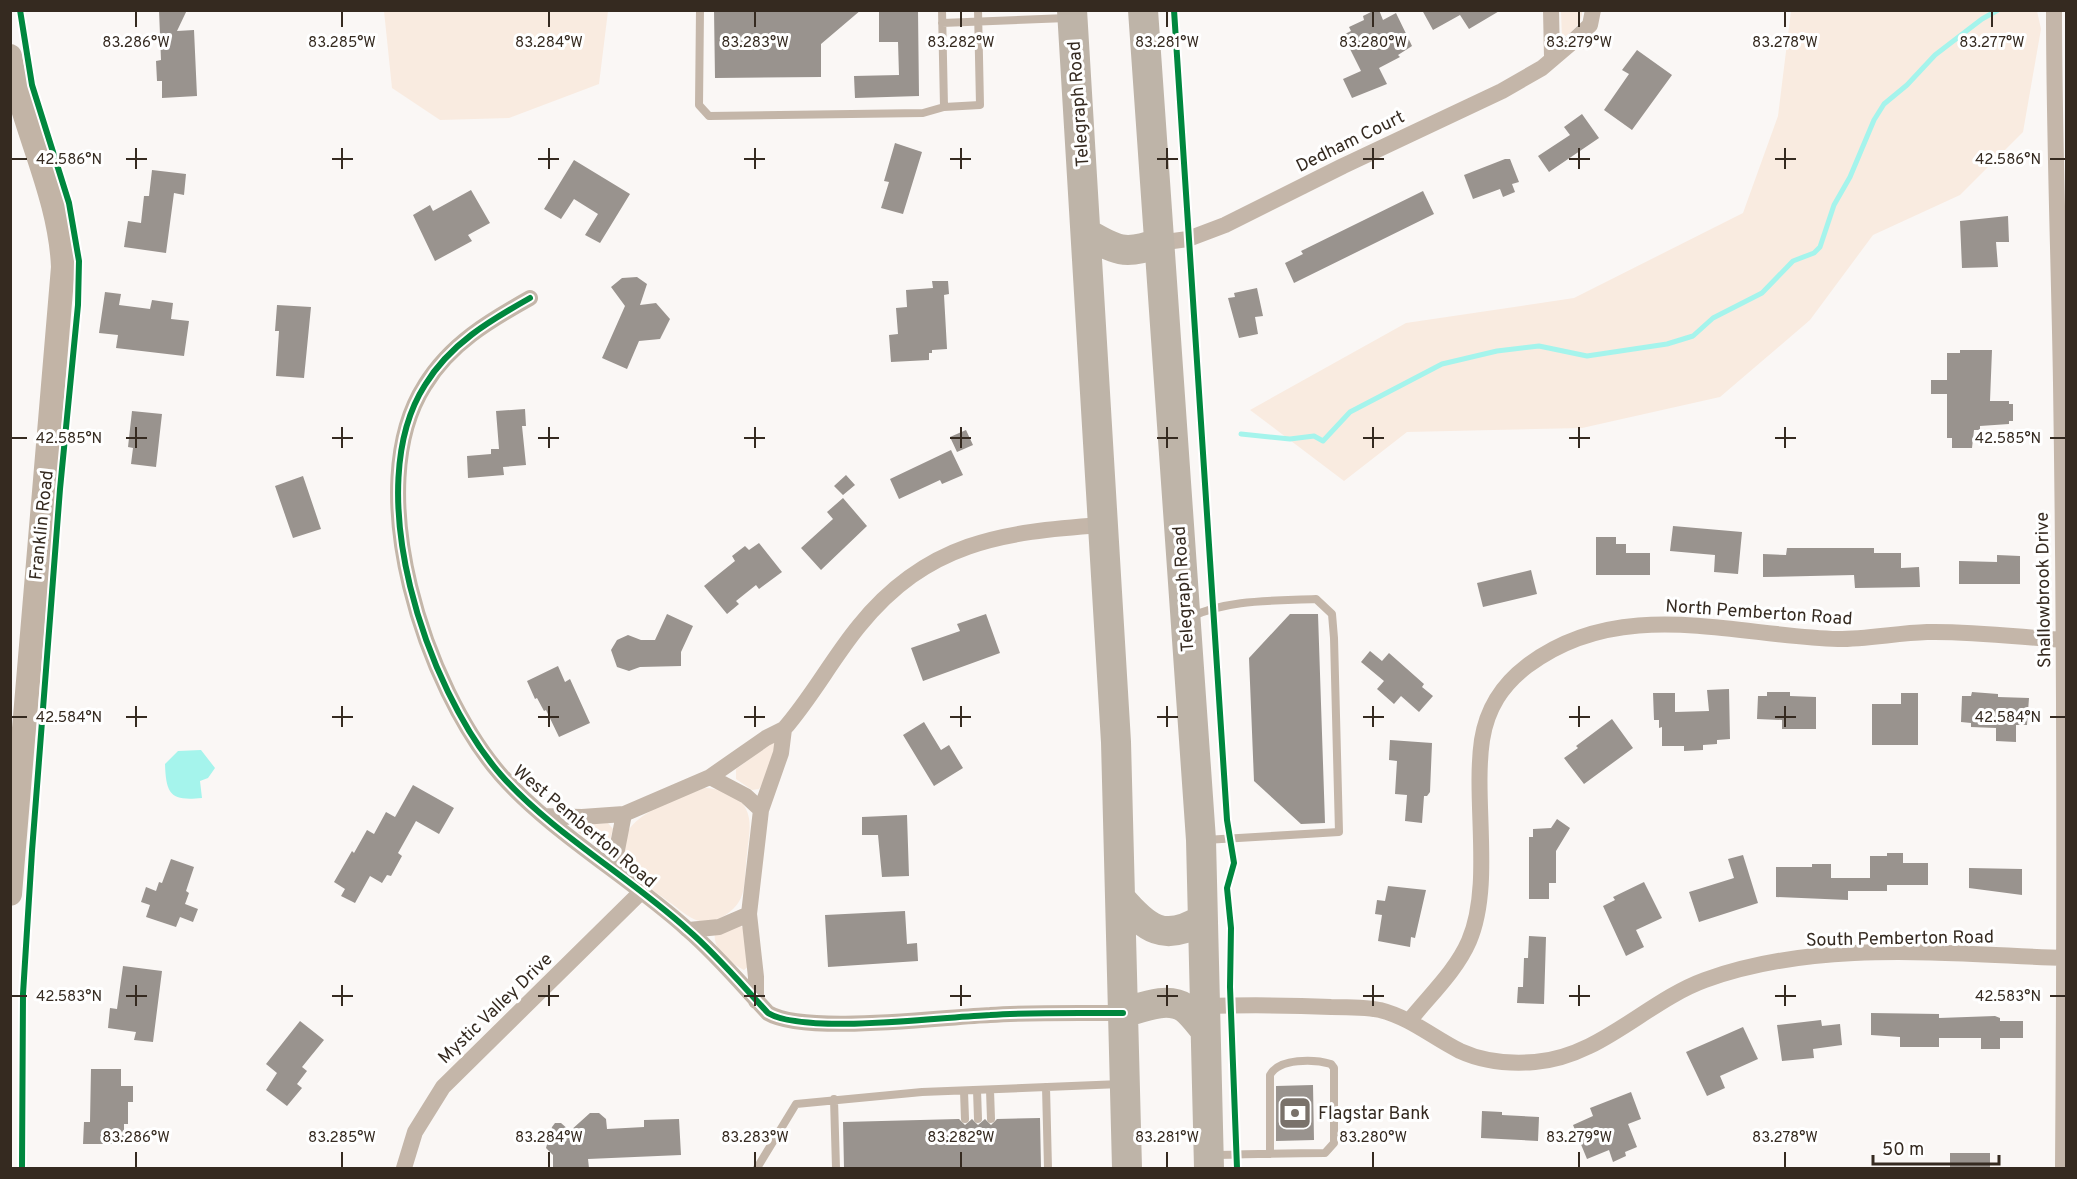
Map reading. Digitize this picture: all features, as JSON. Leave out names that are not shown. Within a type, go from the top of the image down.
[{"type":"highway","name":"Telegraph Road","points":[[1143,10],[1201,840],[1201,920],[1209,1162]]},
{"type":"highway","name":"Telegraph Road","points":[[1072,14],[1116,742],[1127,1168]]},
{"type":"highway","points":[[1086,233],[1112,248],[1125,251],[1138,250],[1158,243]]},
{"type":"highway","points":[[1121,899],[1146,925],[1162,931],[1189,927],[1201,920]]},
{"type":"highway","points":[[1123,1013],[1154,1005],[1173,1004],[1204,1018]]},
{"type":"street","points":[[1551,10],[1552,57]]},
{"type":"street","name":"Dedham Court","points":[[1158,243],[1188,239],[1225,225],[1343,166],[1502,92],[1542,68],[1552,57],[1585,31],[1593,17],[1593,10]]},
{"type":"street","name":"Shallowbrook Drive","points":[[2054,10],[2053,117],[2060,327],[2065,853],[2063,1168]]},
{"type":"street","name":"Franklin Road","points":[[10,56],[28,134],[59,230],[63,267],[10,894]]},
{"type":"street","name":"West Pemberton Road","points":[[530,298],[467,337],[443,361],[425,385],[407,421],[402,441],[399,505],[411,590],[448,692],[486,757],[521,795],[545,816],[689,930],[774,1017],[794,1023],[845,1023],[993,1014],[1123,1013]]},
{"type":"street","points":[[545,816],[582,817],[624,814],[710,777],[766,738],[784,729],[858,627],[883,598],[912,575],[952,551],[992,538],[1035,530],[1103,525]]},
{"type":"street","name":"North Pemberton Road","points":[[1410,1020],[1459,959],[1475,921],[1480,888],[1480,756],[1489,712],[1495,698],[1518,672],[1553,648],[1602,632],[1669,623],[1712,625],[1830,638],[1879,638],[1929,632],[2063,640]]},
{"type":"street","points":[[756,1000],[756,976],[749,914],[760,810],[781,753],[784,729]]},
{"type":"street","points":[[710,777],[746,796],[760,810]]},
{"type":"street","points":[[619,874],[616,855],[624,814]]},
{"type":"street","name":"Mystic Valley Drive","points":[[404,1168],[415,1132],[443,1087],[461,1066],[640,893]]},
{"type":"street","points":[[689,930],[719,927],[749,914]]},
{"type":"street","name":"South Pemberton Road","points":[[1410,1020],[1474,1056],[1506,1063],[1538,1062],[1596,1042],[1694,985],[1776,962],[1816,956],[1888,954],[2064,958]]},
{"type":"street","points":[[1204,1018],[1355,1008],[1377,1010],[1410,1020]]},
{"type":"lane","points":[[700,10],[699,105],[709,116],[923,113],[944,107],[980,105],[978,10]]},
{"type":"lane","points":[[942,10],[944,107]]},
{"type":"lane","points":[[942,22],[978,22],[1072,14]]},
{"type":"lane","points":[[1185,620],[1214,606],[1316,599],[1332,614],[1334,638],[1339,832],[1201,840]]},
{"type":"lane","points":[[1209,1162],[1270,1154],[1325,1153],[1331,1149],[1334,1143],[1334,1068],[1331,1064],[1282,1063],[1274,1068],[1270,1075],[1270,1154]]},
{"type":"lane","points":[[757,1168],[796,1104],[834,1099],[977,1090],[1125,1084]]},
{"type":"lane","points":[[1046,1087],[1048,1168]]},
{"type":"lane","points":[[977,1090],[978,1119]]},
{"type":"lane","points":[[990,1090],[991,1119]]},
{"type":"lane","points":[[964,1091],[965,1119]]},
{"type":"lane","points":[[834,1099],[836,1168]]},
{"type":"shaded area","points":[[384,11],[608,11],[599,84],[509,118],[440,120],[392,88]]},
{"type":"shaded area","points":[[1561,11],[1582,11],[1573,30],[1562,39]]},
{"type":"shaded area","points":[[1791,11],[2037,11],[2041,29],[2023,132],[1960,195],[1873,235],[1810,320],[1720,397],[1582,428],[1407,432],[1344,481],[1250,410],[1406,323],[1574,298],[1743,213],[1778,116]]},
{"type":"shaded area","points":[[774,741],[778,743],[759,789],[752,790],[736,779],[736,769]]},
{"type":"shaded area","points":[[704,788],[722,791],[739,800],[746,809],[750,826],[742,895],[725,915],[705,922],[688,916],[644,884],[630,869],[624,852],[625,838],[632,825],[644,815],[659,806]]},
{"type":"shaded area","points":[[608,823],[613,829],[609,843],[602,848],[578,832],[577,825]]},
{"type":"shaded area","points":[[740,925],[744,929],[749,966],[744,970],[724,955],[715,940],[715,934]]},
{"type":"water","points":[[201,750],[215,768],[208,778],[200,781],[202,798],[177,797],[169,789],[165,764],[178,751]]},
{"type":"building","points":[[159,10],[187,10],[177,31],[194,30],[197,96],[162,98],[162,81],[157,81],[156,61],[161,60]]},
{"type":"building","points":[[714,10],[861,10],[821,44],[821,77],[715,78]]},
{"type":"building","points":[[879,10],[918,10],[919,96],[855,98],[854,76],[899,75],[898,42],[879,42]]},
{"type":"building","points":[[1379,10],[1383,20],[1396,13],[1412,46],[1398,55],[1400,57],[1379,68],[1387,84],[1352,98],[1343,79],[1361,71],[1343,35],[1351,31],[1349,27],[1364,20],[1363,16]]},
{"type":"building","points":[[1422,10],[1501,10],[1469,29],[1460,15],[1433,30]]},
{"type":"building","points":[[1637,50],[1672,75],[1632,130],[1604,110],[1629,74],[1622,70]]},
{"type":"building","points":[[1582,114],[1599,138],[1549,172],[1538,156],[1570,135],[1564,127]]},
{"type":"building","points":[[895,143],[922,152],[903,214],[881,208],[889,182],[884,181]]},
{"type":"building","points":[[1510,159],[1519,182],[1512,184],[1515,192],[1503,197],[1500,189],[1473,199],[1464,175]]},
{"type":"building","points":[[574,160],[630,194],[600,243],[585,235],[598,214],[574,199],[561,219],[544,209]]},
{"type":"building","points":[[152,170],[186,174],[184,195],[174,193],[166,253],[124,247],[128,221],[141,223],[144,196],[149,196]]},
{"type":"building","points":[[471,190],[490,223],[468,235],[472,241],[435,261],[413,215],[430,205],[433,211]]},
{"type":"building","points":[[1423,191],[1434,214],[1294,283],[1285,263],[1303,254],[1301,251]]},
{"type":"building","points":[[2008,216],[2009,242],[1996,242],[1998,267],[1962,268],[1960,221]]},
{"type":"building","points":[[637,277],[647,284],[640,305],[656,303],[670,319],[660,339],[639,341],[627,369],[602,358],[625,306],[611,287],[622,278]]},
{"type":"building","points":[[932,281],[948,281],[949,294],[944,295],[947,349],[932,350],[932,353],[929,353],[929,360],[891,362],[889,335],[898,334],[896,308],[907,307],[906,290],[933,288]]},
{"type":"building","points":[[1257,288],[1263,316],[1255,317],[1258,334],[1239,338],[1228,298],[1235,297],[1234,293]]},
{"type":"building","points":[[105,292],[121,294],[119,305],[150,309],[152,300],[173,303],[171,319],[189,321],[184,356],[116,348],[118,335],[99,333]]},
{"type":"building","points":[[277,305],[311,307],[304,378],[276,376],[279,331],[275,331]]},
{"type":"building","points":[[1960,350],[1992,350],[1990,401],[2009,401],[2009,404],[2013,404],[2013,421],[2009,421],[2009,424],[1980,426],[1980,430],[1974,430],[1972,448],[1952,448],[1952,438],[1947,438],[1947,394],[1931,394],[1931,380],[1947,380],[1947,353],[1960,353]]},
{"type":"building","points":[[525,409],[526,426],[522,426],[526,465],[503,467],[504,475],[468,478],[467,456],[491,454],[491,449],[499,449],[496,411]]},
{"type":"building","points":[[132,411],[162,414],[156,467],[131,464],[133,448],[128,447]]},
{"type":"building","points":[[966,430],[973,445],[957,452],[950,437]]},
{"type":"building","points":[[951,450],[963,475],[942,484],[940,480],[899,499],[890,479]]},
{"type":"building","points":[[846,475],[855,485],[843,495],[834,486]]},
{"type":"building","points":[[303,476],[321,529],[293,538],[275,486]]},
{"type":"building","points":[[843,498],[867,526],[821,570],[801,548],[833,519],[827,512]]},
{"type":"building","points":[[1673,526],[1742,532],[1738,574],[1714,572],[1715,555],[1670,551]]},
{"type":"building","points":[[1596,537],[1616,537],[1616,544],[1626,544],[1626,553],[1650,553],[1650,575],[1596,575]]},
{"type":"building","points":[[759,543],[782,572],[759,589],[756,585],[736,601],[739,604],[727,614],[704,586],[735,561],[732,556],[745,546],[749,550]]},
{"type":"building","points":[[1787,548],[1874,548],[1874,553],[1901,553],[1901,568],[1919,567],[1920,587],[1855,588],[1854,575],[1763,577],[1763,554],[1786,555]]},
{"type":"building","points":[[1997,555],[2020,556],[2020,584],[1959,584],[1959,561],[1997,562]]},
{"type":"building","points":[[1531,570],[1537,594],[1483,607],[1477,583]]},
{"type":"building","points":[[667,614],[693,626],[681,652],[681,666],[640,667],[629,671],[617,667],[611,650],[617,640],[628,635],[641,640],[655,640]]},
{"type":"building","points":[[986,614],[1000,653],[923,681],[911,648],[960,631],[957,624]]},
{"type":"building","points":[[1290,614],[1318,614],[1325,823],[1301,824],[1254,781],[1249,658]]},
{"type":"building","points":[[1370,651],[1382,661],[1389,653],[1424,684],[1422,687],[1433,696],[1419,712],[1401,696],[1394,704],[1377,689],[1384,681],[1361,662]]},
{"type":"building","points":[[558,666],[565,682],[570,679],[590,723],[559,737],[546,710],[544,711],[537,698],[535,699],[527,681]]},
{"type":"building","points":[[1729,689],[1730,739],[1717,740],[1717,744],[1703,745],[1703,750],[1684,751],[1684,746],[1662,746],[1662,727],[1659,728],[1659,720],[1654,720],[1653,693],[1675,693],[1675,712],[1709,711],[1707,690]]},
{"type":"building","points":[[1767,692],[1790,692],[1790,696],[1816,697],[1816,729],[1782,729],[1782,720],[1757,719],[1758,696],[1767,696]]},
{"type":"building","points":[[1972,692],[1998,694],[1998,697],[2029,698],[2027,725],[2016,725],[2016,742],[1996,741],[1996,728],[1971,727],[1971,723],[1961,722],[1962,696],[1971,696]]},
{"type":"building","points":[[1901,693],[1918,693],[1918,745],[1872,745],[1872,704],[1901,704]]},
{"type":"building","points":[[1612,719],[1633,748],[1584,784],[1564,758]]},
{"type":"building","points":[[924,722],[941,750],[949,745],[963,768],[934,786],[903,735]]},
{"type":"building","points":[[1390,740],[1432,743],[1430,792],[1424,796],[1422,823],[1405,821],[1407,795],[1395,794],[1397,761],[1389,760]]},
{"type":"building","points":[[413,785],[454,808],[439,834],[416,821],[398,853],[402,856],[391,876],[387,875],[382,883],[370,876],[355,903],[341,896],[345,889],[334,882],[352,851],[354,853],[367,830],[374,834],[386,812],[395,817]]},
{"type":"building","points":[[907,815],[909,876],[882,877],[878,835],[862,835],[862,817]]},
{"type":"building","points":[[1557,819],[1570,828],[1556,851],[1556,883],[1549,883],[1549,899],[1529,899],[1529,837],[1533,837],[1533,829],[1551,828]]},
{"type":"building","points":[[1887,853],[1903,853],[1903,863],[1928,863],[1928,885],[1887,885],[1887,891],[1848,891],[1848,900],[1776,897],[1776,867],[1812,867],[1812,864],[1831,864],[1831,878],[1870,878],[1870,856],[1887,856]]},
{"type":"building","points":[[1743,855],[1758,903],[1699,922],[1689,892],[1734,878],[1728,859]]},
{"type":"building","points":[[171,859],[194,867],[186,891],[189,893],[185,904],[198,909],[193,922],[180,917],[176,927],[146,917],[150,905],[141,902],[146,887],[156,891],[159,882],[162,883]]},
{"type":"building","points":[[1969,868],[2022,869],[2022,895],[1969,888]]},
{"type":"building","points":[[1644,882],[1662,918],[1636,930],[1644,947],[1626,956],[1603,906],[1615,900],[1613,897]]},
{"type":"building","points":[[1388,886],[1426,890],[1415,938],[1411,937],[1410,947],[1378,941],[1382,915],[1375,914],[1377,900],[1385,901]]},
{"type":"building","points":[[905,911],[907,944],[917,943],[918,961],[828,967],[825,915]]},
{"type":"building","points":[[1529,936],[1546,937],[1544,1004],[1517,1003],[1518,987],[1523,987],[1524,958],[1528,958]]},
{"type":"building","points":[[123,966],[162,971],[153,1042],[134,1040],[136,1032],[108,1028],[110,1008],[117,1009]]},
{"type":"building","points":[[1871,1013],[1939,1014],[1939,1018],[1995,1016],[2000,1018],[2000,1021],[2023,1021],[2023,1038],[2000,1038],[2000,1049],[1981,1049],[1981,1038],[1939,1038],[1939,1047],[1900,1047],[1900,1037],[1871,1035]]},
{"type":"building","points":[[1821,1020],[1822,1026],[1840,1024],[1842,1045],[1813,1049],[1814,1058],[1782,1061],[1777,1025]]},
{"type":"building","points":[[300,1021],[324,1040],[302,1067],[307,1071],[297,1084],[302,1088],[287,1106],[266,1090],[277,1073],[266,1064]]},
{"type":"building","points":[[1743,1027],[1758,1059],[1720,1076],[1725,1088],[1707,1096],[1686,1052]]},
{"type":"building","points":[[91,1069],[121,1069],[121,1086],[133,1086],[133,1102],[128,1102],[128,1124],[124,1124],[124,1144],[83,1144],[84,1122],[90,1122]]},
{"type":"building","name":"Flagstar Bank","points":[[1313,1085],[1314,1140],[1276,1141],[1276,1086]]},
{"type":"building","points":[[1631,1092],[1641,1119],[1628,1124],[1637,1147],[1625,1152],[1626,1156],[1613,1162],[1609,1150],[1587,1159],[1573,1125],[1593,1116],[1590,1108]]},
{"type":"building","points":[[1482,1111],[1502,1112],[1502,1115],[1539,1117],[1538,1141],[1481,1138]]},
{"type":"building","points":[[590,1113],[599,1113],[606,1119],[607,1129],[644,1127],[644,1120],[679,1119],[681,1155],[588,1159],[589,1168],[553,1168],[553,1155],[546,1148],[552,1127],[555,1123],[561,1123],[570,1131]]},
{"type":"building","points":[[1040,1118],[1041,1168],[844,1168],[843,1122],[959,1119],[965,1125],[972,1119],[978,1125],[985,1119],[991,1125],[997,1119]]},
{"type":"building","points":[[1950,1153],[1990,1153],[1990,1168],[1950,1168]]},
{"type":"waterway","points":[[1241,434],[1290,439],[1314,436],[1323,441],[1350,412],[1442,364],[1497,351],[1539,346],[1587,356],[1667,344],[1693,336],[1713,318],[1762,293],[1793,261],[1814,253],[1820,247],[1834,205],[1850,177],[1874,120],[1884,104],[1907,85],[1935,55],[1982,19],[1998,10]]},
{"type":"cycle path","points":[[20,10],[32,85],[69,203],[79,261],[78,305],[60,489],[23,994],[22,1168]]},
{"type":"cycle path","points":[[1174,10],[1227,820],[1234,863],[1227,888],[1231,928],[1230,987],[1237,1168]]},
{"type":"cycle path","points":[[530,298],[472,335],[446,357],[435,370],[425,385],[406,428],[398,477],[400,531],[410,586],[427,641],[448,692],[473,738],[501,775],[543,816],[688,930],[768,1013],[811,1023],[842,1024],[1007,1014],[1123,1013]]},
{"type":"place","name":"Flagstar Bank","points":[[1295,1113]]}]
